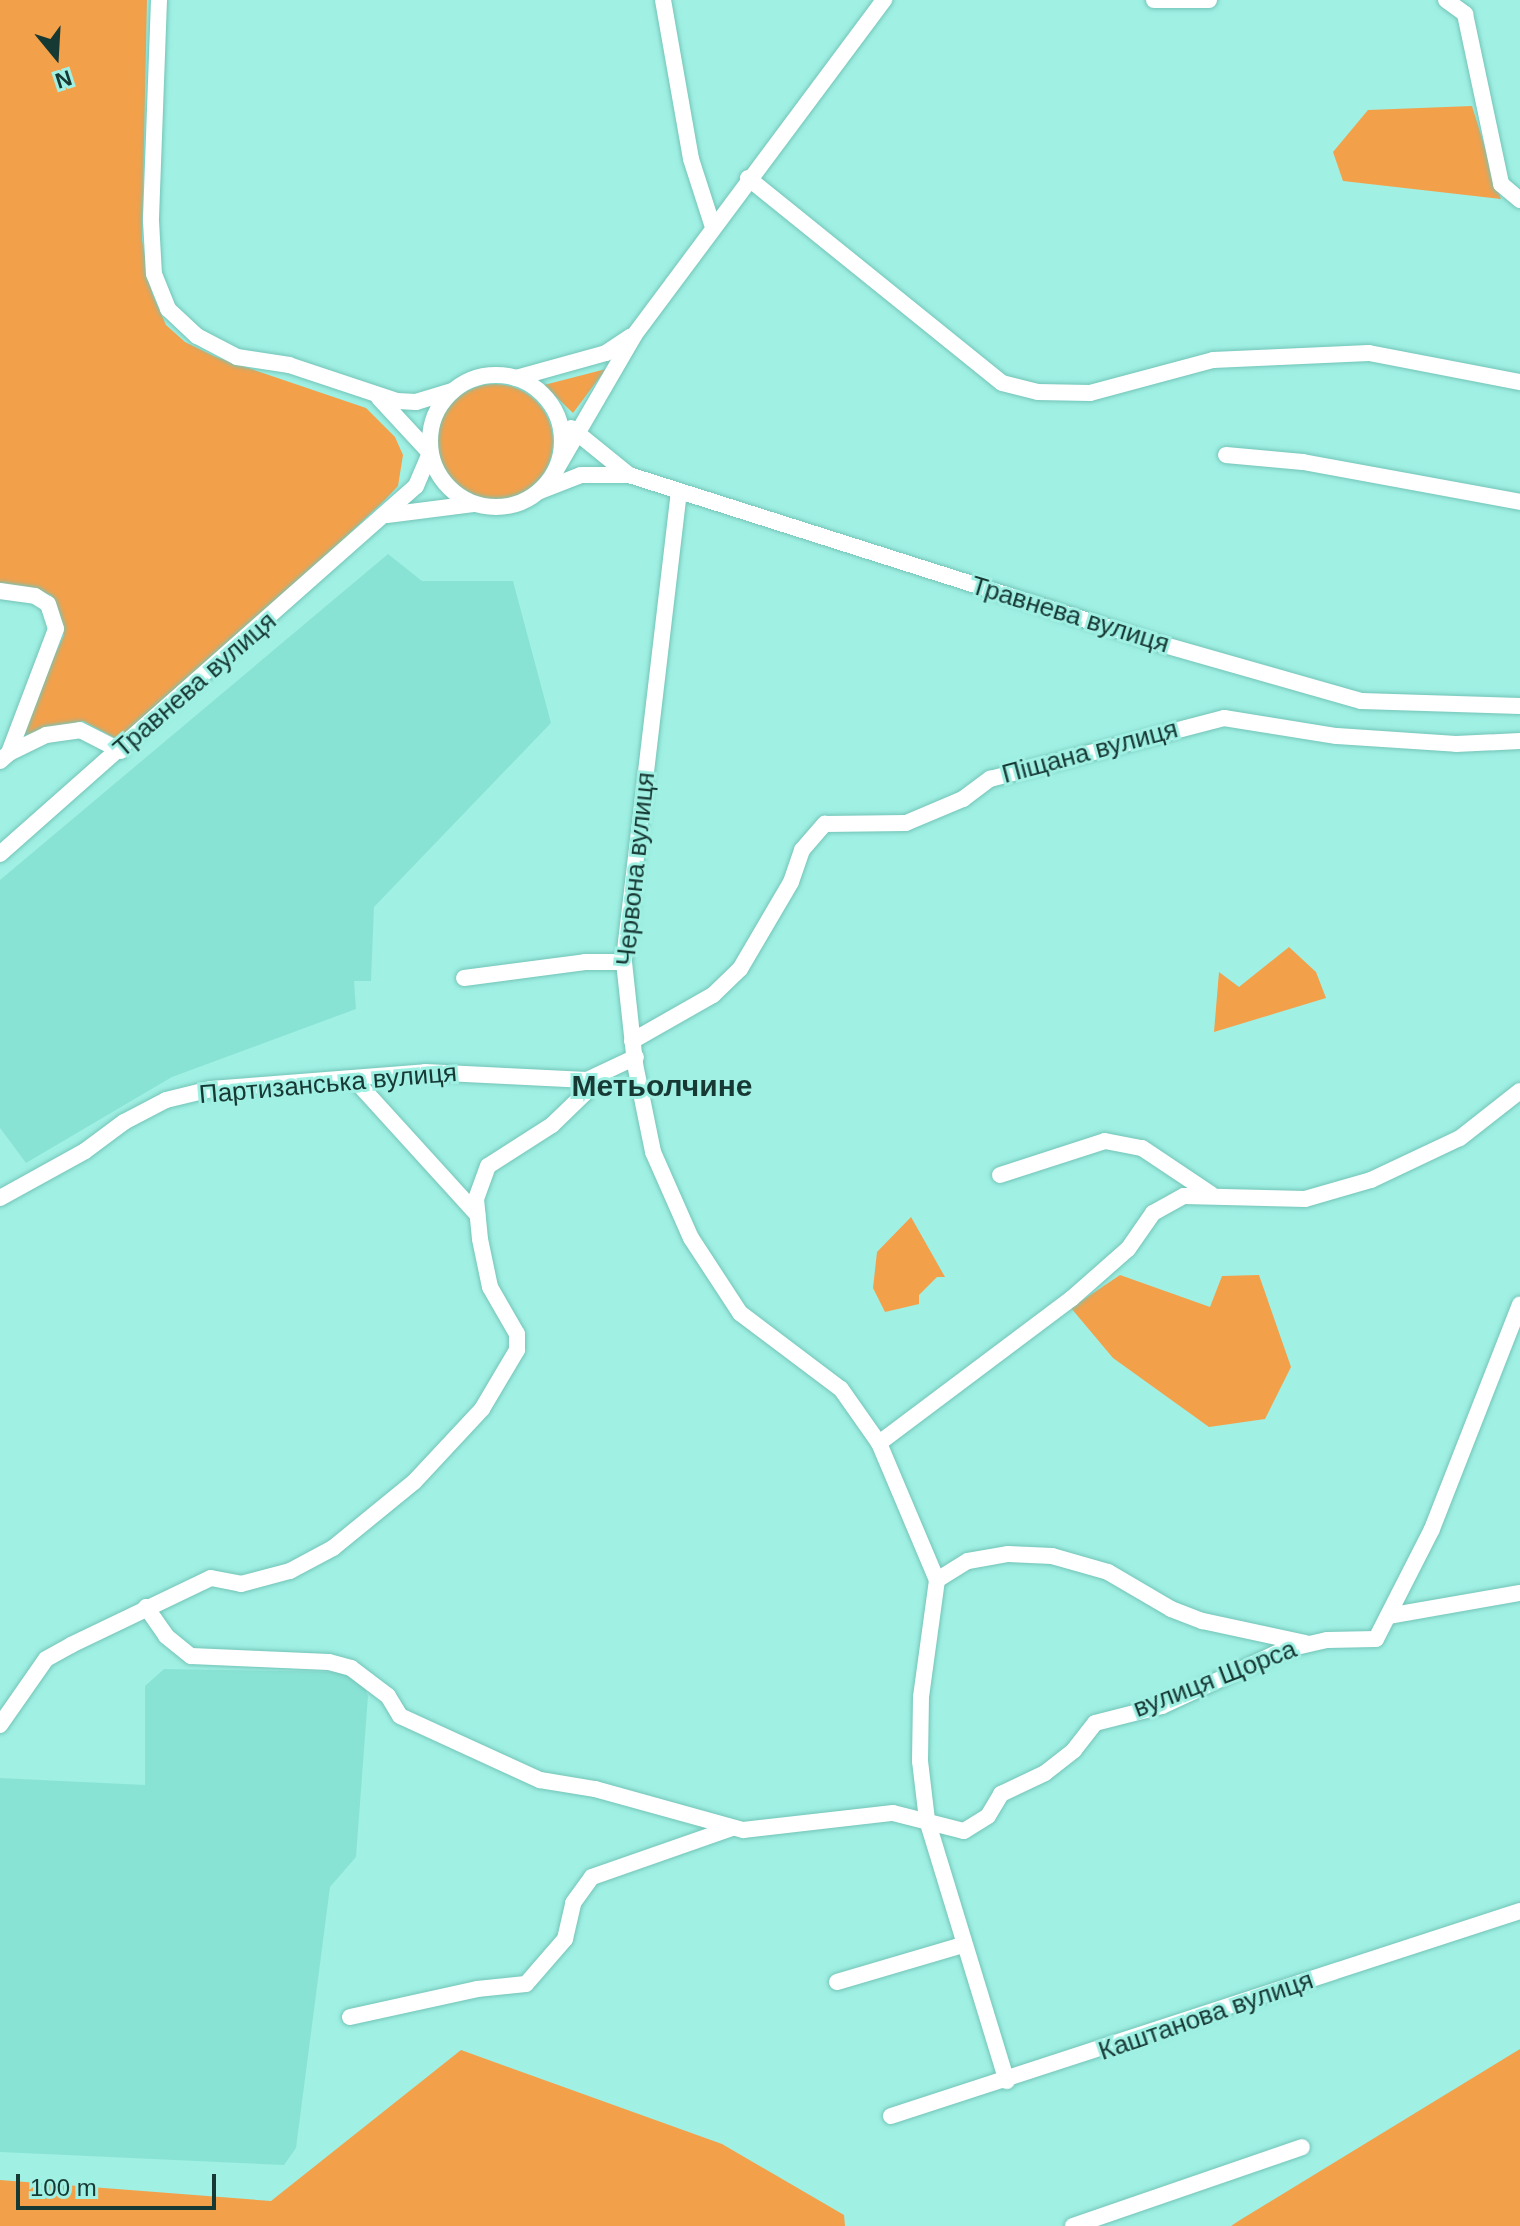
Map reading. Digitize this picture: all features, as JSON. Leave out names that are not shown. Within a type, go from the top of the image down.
[{"type":"street","points":[[159,0],[151,221],[154,274],[168,309],[197,336],[237,357],[289,365],[379,398],[416,402],[493,375],[516,378],[536,388],[578,434],[629,475]]},
{"type":"street","points":[[663,0],[691,159],[712,224]]},
{"type":"street","points":[[540,491],[578,434],[635,334],[712,224],[884,0]]},
{"type":"street","points":[[1154,0],[1209,0]]},
{"type":"street","points":[[1446,0],[1465,14],[1501,184],[1520,200]]},
{"type":"street","points":[[748,178],[1002,383],[1038,392],[1090,393],[1213,360],[1369,353],[1520,382]]},
{"type":"street","points":[[516,378],[606,353],[635,334]]},
{"type":"street","points":[[430,453],[432,421],[452,391]]},
{"type":"street","points":[[379,398],[430,453],[447,488],[474,504]]},
{"type":"street","points":[[556,470],[563,441],[557,413]]},
{"type":"street","name":"Травнева вулиця","points":[[0,854],[387,515],[416,486],[430,453]]},
{"type":"street","points":[[1226,455],[1303,462],[1520,502]]},
{"type":"street","points":[[387,515],[474,504],[504,508],[581,475],[629,475]]},
{"type":"street","name":"Травнева вулиця","points":[[629,475],[1161,644],[1361,701],[1520,706]]},
{"type":"street","name":"Червона вулиця","points":[[679,491],[624,962],[634,1049],[653,1152],[691,1238],[740,1313],[841,1389],[879,1443],[937,1580]]},
{"type":"street","points":[[0,591],[35,596],[48,604],[56,629],[4,757]]},
{"type":"street","name":"Піщана вулиця","points":[[587,1080],[713,995],[740,969],[791,882],[802,850],[825,824],[906,823],[963,799],[990,779],[1224,718],[1337,736],[1456,744],[1520,741]]},
{"type":"street","points":[[4,757],[46,735],[80,730],[121,751]]},
{"type":"street","points":[[464,978],[585,962],[624,962]]},
{"type":"street","name":"Партизанська вулиця","points":[[0,1198],[166,1100],[211,1089],[425,1072],[587,1080]]},
{"type":"street","points":[[354,1079],[477,1214]]},
{"type":"street","points":[[0,1725],[46,1659],[146,1607],[211,1578],[241,1584],[290,1571],[333,1548],[414,1482],[482,1409],[512,1360],[517,1334],[490,1287],[476,1199],[488,1166],[552,1125],[585,1093],[587,1080]]},
{"type":"street","points":[[879,1443],[1103,1273],[1128,1249],[1153,1213],[1184,1196],[1211,1194],[1305,1199],[1371,1180],[1460,1138],[1520,1091]]},
{"type":"street","points":[[1000,1175],[1105,1141],[1142,1148],[1211,1194]]},
{"type":"street","name":"вулиця Щорса","points":[[732,1828],[786,1829],[893,1813],[964,1831],[988,1816],[1001,1794],[1045,1773],[1074,1750],[1095,1723],[1162,1706],[1283,1650],[1310,1644],[1376,1639],[1432,1529],[1520,1305]]},
{"type":"street","name":"вулиця Щорса","points":[[937,1580],[968,1561],[1008,1554],[1052,1556],[1108,1572],[1171,1609],[1203,1621],[1310,1644]]},
{"type":"street","points":[[937,1580],[921,1697],[920,1761],[927,1820],[1007,2081]]},
{"type":"street","points":[[1388,1616],[1520,1593]]},
{"type":"street","points":[[146,1607],[166,1636],[191,1656],[329,1662],[351,1668],[388,1696],[400,1716],[500,1764],[540,1780],[595,1789],[732,1828]]},
{"type":"street","points":[[350,2017],[477,1989],[514,1988],[540,1972],[565,1939],[573,1903],[592,1877],[732,1828]]},
{"type":"street","name":"Каштанова вулиця","points":[[891,2116],[1007,2081],[1520,1911]]},
{"type":"street","points":[[837,1982],[963,1945]]},
{"type":"street","points":[[1073,2226],[1302,2147]]},
{"type":"shaded area","points":[[0,0],[147,0],[142,240],[152,293],[166,325],[185,342],[216,357],[366,408],[395,437],[403,455],[398,486],[385,500],[132,737],[115,738],[83,721],[16,738],[64,635],[51,595],[0,583]]},
{"type":"shaded area","points":[[1472,106],[1501,199],[1343,181],[1333,152],[1368,110]]},
{"type":"shaded area","points":[[606,369],[573,413],[544,385]]},
{"type":"shaded area","points":[[495,384],[517,388],[536,401],[549,420],[553,442],[549,464],[536,483],[517,496],[495,500],[473,496],[454,483],[441,464],[437,442],[441,420],[454,401],[473,388]]},
{"type":"shaded area","points":[[388,554],[422,581],[513,581],[551,723],[374,907],[371,981],[354,981],[356,1009],[172,1077],[26,1163],[0,1128],[0,880]]},
{"type":"shaded area","points":[[1289,947],[1316,972],[1326,998],[1214,1032],[1219,972],[1239,987]]},
{"type":"shaded area","points":[[911,1217],[945,1277],[937,1277],[919,1295],[919,1304],[885,1312],[873,1288],[877,1252]]},
{"type":"shaded area","points":[[1120,1275],[1210,1307],[1222,1276],[1259,1275],[1291,1367],[1265,1419],[1209,1427],[1113,1358],[1071,1308]]},
{"type":"shaded area","points":[[164,1669],[345,1672],[361,1681],[368,1696],[356,1857],[330,1887],[296,2148],[284,2165],[0,2152],[0,1778],[145,1785],[145,1686]]},
{"type":"shaded area","points":[[1520,2049],[1520,2226],[1231,2226],[1240,2220]]},
{"type":"shaded area","points":[[461,2050],[722,2144],[844,2215],[845,2226],[0,2226],[0,2180],[271,2201]]},
{"type":"district","name":"Метьолчине","points":[[662,1086]]}]
